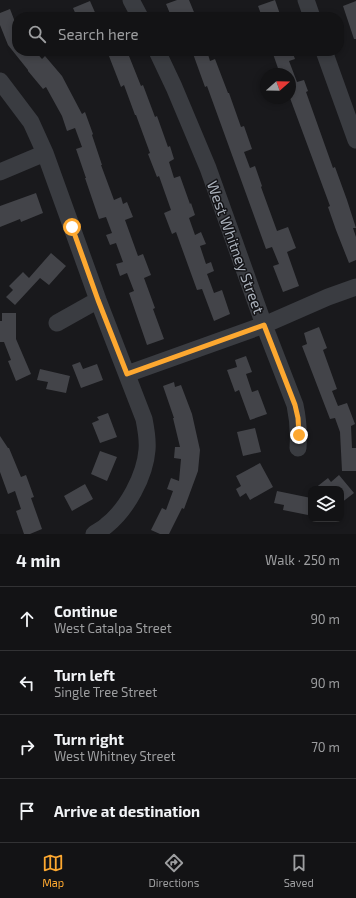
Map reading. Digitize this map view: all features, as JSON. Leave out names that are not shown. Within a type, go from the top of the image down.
[{"type":"street","points":[[131,0],[137,12]]},
{"type":"street","points":[[306,0],[310,12]]},
{"type":"street","name":"West Whitney Street","points":[[159,56],[208,168],[264,325],[295,405],[298,418],[298,448]]},
{"type":"street","points":[[326,56],[356,140]]},
{"type":"street","points":[[0,81],[31,122],[45,153],[98,300],[144,419],[147,451],[142,472],[133,492],[122,510],[107,525],[94,534]]},
{"type":"street","points":[[0,172],[45,153]]},
{"type":"street","points":[[127,374],[264,325],[328,297],[356,287]]},
{"type":"street","points":[[57,323],[98,300]]},
{"type":"building","points":[[177,0],[189,0],[194,12],[169,12],[166,4]]},
{"type":"building","points":[[275,0],[279,12],[260,12],[258,6]]},
{"type":"building","points":[[90,1],[95,12],[75,12],[73,8]]},
{"type":"building","points":[[356,1],[356,39],[354,39],[343,6]]},
{"type":"building","points":[[10,9],[12,14],[12,50],[8,45],[0,25],[0,13]]},
{"type":"building","points":[[17,56],[39,56],[42,59],[45,56],[62,76],[82,114],[85,112],[93,134],[92,135],[101,165],[114,200],[121,197],[123,204],[127,202],[133,217],[125,220],[138,256],[143,254],[151,275],[144,278],[164,339],[147,345],[129,293],[134,291],[127,273],[120,276],[116,264],[123,262],[116,243],[110,245],[106,235],[112,233],[106,217],[99,219],[85,178],[76,149],[82,147],[75,128],[67,131],[62,116],[46,87],[43,89]]},
{"type":"building","points":[[109,56],[129,56],[141,86],[143,85],[155,117],[157,116],[168,147],[170,146],[174,159],[169,162],[174,178],[180,176],[190,204],[191,203],[195,215],[189,218],[195,235],[201,232],[206,244],[200,246],[206,264],[211,262],[214,271],[207,274],[214,293],[222,290],[230,314],[214,321],[202,289],[197,290],[176,232],[172,234],[164,213],[171,210],[159,176],[157,177],[148,154],[150,153],[124,85],[121,87]]},
{"type":"building","points":[[194,56],[208,56],[210,61],[215,59],[241,127],[244,126],[252,149],[244,152],[250,168],[255,166],[277,231],[288,227],[296,248],[287,252],[299,286],[283,292],[273,266],[279,264],[272,247],[266,249],[207,86],[205,87]]},
{"type":"building","points":[[274,56],[294,56],[295,59],[289,61],[292,68],[278,68]]},
{"type":"building","points":[[296,79],[297,82],[304,80],[308,91],[306,92],[333,168],[335,167],[356,228],[353,228],[356,237],[356,260],[349,263],[328,207],[330,206],[292,104],[296,104]]},
{"type":"building","points":[[36,193],[43,213],[21,222],[20,219],[0,227],[0,206]]},
{"type":"building","points":[[51,253],[66,266],[49,285],[40,278],[15,305],[6,297],[13,290],[9,286],[23,272],[29,278]]},
{"type":"building","points":[[2,313],[16,313],[16,339],[31,374],[16,381],[8,361],[11,360],[4,342],[0,342],[0,321],[2,321]]},
{"type":"building","points":[[319,327],[327,348],[323,350],[337,389],[332,391],[338,406],[347,403],[355,424],[351,426],[352,448],[356,448],[356,471],[342,471],[340,432],[335,418],[330,419],[302,346],[307,344],[304,333]]},
{"type":"building","points":[[246,356],[252,372],[246,374],[252,392],[258,390],[267,414],[250,420],[239,390],[235,392],[227,370],[237,367],[235,360]]},
{"type":"building","points":[[80,362],[83,369],[97,364],[103,380],[81,388],[72,365]]},
{"type":"building","points":[[40,369],[70,376],[66,393],[46,389],[48,382],[37,380]]},
{"type":"building","points":[[174,382],[175,387],[181,385],[192,414],[200,450],[198,471],[184,509],[182,508],[169,534],[160,534],[151,530],[162,508],[166,510],[173,491],[167,489],[171,478],[179,481],[181,459],[174,458],[175,447],[180,447],[174,418],[163,386]]},
{"type":"building","points":[[108,413],[117,437],[100,443],[92,423],[99,420],[97,417]]},
{"type":"building","points":[[255,428],[261,452],[243,456],[237,432]]},
{"type":"building","points":[[0,436],[9,448],[21,477],[26,475],[34,497],[31,498],[42,529],[30,534],[24,534],[16,511],[21,509],[15,491],[8,494],[0,472]]},
{"type":"building","points":[[100,451],[117,457],[107,481],[91,474]]},
{"type":"building","points":[[260,463],[273,487],[250,500],[246,493],[240,497],[236,489],[241,486],[236,476]]},
{"type":"building","points":[[339,475],[354,493],[344,501],[344,486],[318,486],[328,478],[331,482]]},
{"type":"building","points":[[85,484],[93,499],[72,511],[64,496]]},
{"type":"building","points":[[277,491],[308,497],[308,515],[283,510],[284,505],[274,503]]},
{"type":"route","points":[[72,227],[98,300],[127,374],[264,325],[295,405],[298,418],[299,435]]}]
